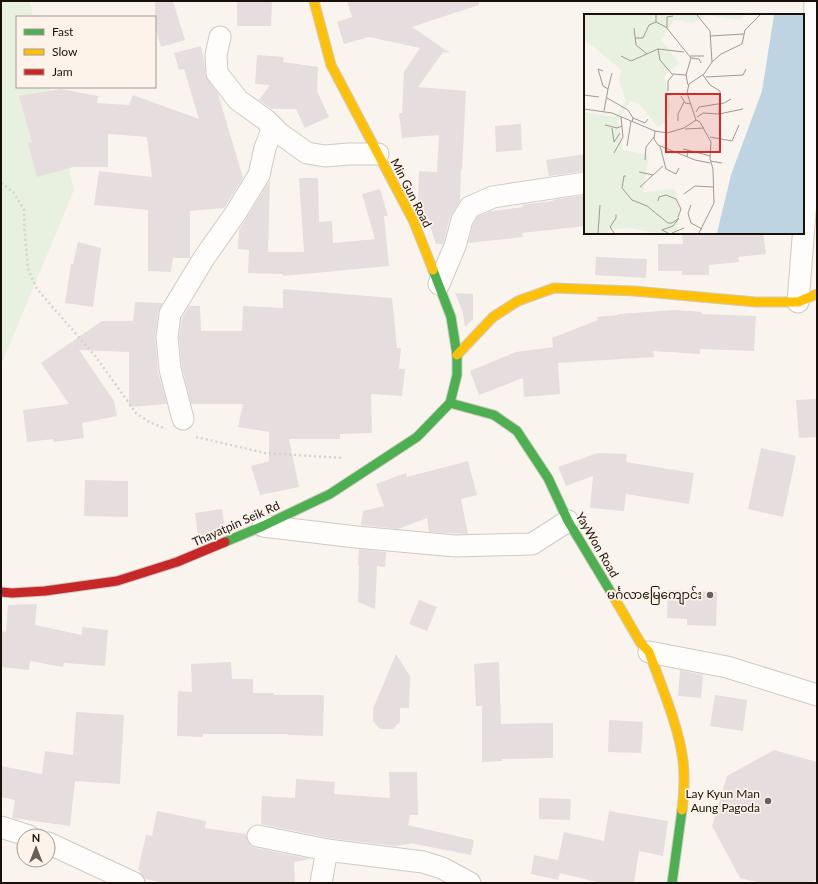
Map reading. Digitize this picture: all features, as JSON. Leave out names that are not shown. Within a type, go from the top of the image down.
[{"type":"street","name":"Min Gun Road","points":[[314,1],[331,65],[414,222],[451,317],[457,355],[457,375],[450,403]]},
{"type":"street","points":[[804,226],[810,150],[815,1]]},
{"type":"street","points":[[220,37],[216,54],[217,73],[238,100],[266,120],[278,133],[307,152],[325,156],[378,154]]},
{"type":"street","points":[[183,419],[170,369],[167,337],[170,314],[204,258],[235,214],[259,175],[265,148],[273,127]]},
{"type":"street","points":[[439,284],[455,246],[462,220],[470,207],[493,197],[584,183]]},
{"type":"street","points":[[798,302],[803,234]]},
{"type":"street","points":[[457,355],[493,317],[518,301],[554,288],[634,291],[756,302],[798,302],[817,294]]},
{"type":"street","name":"YayWon Road","points":[[450,403],[494,415],[517,431],[548,478],[568,521],[640,642],[649,652],[677,732],[683,760],[683,802],[672,883]]},
{"type":"street","name":"Thayatpin Seik Rd","points":[[1,592],[12,593],[44,591],[117,581],[177,562],[263,526],[330,494],[381,461],[417,436],[450,403]]},
{"type":"street","points":[[263,526],[356,537],[455,546],[532,544],[568,521]]},
{"type":"street","points":[[649,652],[728,667],[817,694]]},
{"type":"street","points":[[1,827],[16,832]]},
{"type":"street","points":[[258,836],[327,850],[423,862],[442,868],[470,883]]},
{"type":"street","points":[[56,846],[134,883]]},
{"type":"street","points":[[321,883],[327,850]]},
{"type":"green space","points":[[1,1],[30,1],[33,16],[16,16],[16,88],[50,88],[74,190],[1,365]]},
{"type":"building","points":[[155,1],[173,1],[185,40],[161,47],[156,30]]},
{"type":"building","points":[[237,1],[272,1],[271,26],[237,26]]},
{"type":"building","points":[[347,1],[479,1],[479,5],[412,27],[450,53],[443,52],[418,87],[466,91],[460,201],[450,217],[443,244],[436,244],[427,217],[418,202],[419,171],[437,172],[439,135],[402,138],[399,113],[402,113],[404,72],[420,48],[369,37],[344,44],[337,22],[352,17]]},
{"type":"building","points":[[201,46],[205,74],[218,94],[243,178],[224,208],[190,211],[190,258],[173,258],[171,272],[148,271],[148,210],[94,205],[99,171],[152,177],[147,137],[108,134],[108,167],[73,167],[37,177],[28,143],[32,142],[19,96],[61,89],[98,96],[97,103],[129,105],[133,95],[199,119],[184,69],[179,70],[174,53]]},
{"type":"building","points":[[257,55],[284,57],[283,62],[318,67],[317,91],[329,117],[305,128],[296,109],[272,109],[259,100],[270,85],[255,84]]},
{"type":"building","points":[[521,124],[522,150],[496,152],[495,126]]},
{"type":"building","points":[[584,154],[584,171],[549,176],[546,160]]},
{"type":"building","points":[[299,178],[318,178],[319,222],[332,221],[333,243],[375,239],[362,194],[380,189],[388,216],[384,216],[389,266],[283,276],[283,274],[248,273],[249,250],[238,249],[239,230],[270,180],[268,252],[304,252]]},
{"type":"building","points":[[584,195],[584,226],[522,233],[523,237],[468,243],[473,225],[478,216],[491,211],[523,207],[522,205]]},
{"type":"building","points":[[682,234],[763,234],[766,254],[738,257],[739,262],[709,265],[709,275],[682,275],[682,271],[658,271],[658,244],[683,244]]},
{"type":"building","points":[[78,242],[101,248],[93,307],[65,303],[71,264],[73,264]]},
{"type":"building","points":[[596,257],[647,259],[646,278],[595,275]]},
{"type":"building","points":[[283,289],[392,298],[397,348],[401,348],[399,369],[405,369],[402,396],[371,394],[372,433],[340,434],[340,439],[289,439],[299,487],[260,495],[251,466],[269,461],[269,432],[238,427],[243,404],[191,404],[182,367],[179,337],[182,318],[189,306],[200,306],[201,331],[242,331],[243,306],[283,308]]},
{"type":"building","points":[[455,293],[473,294],[473,319],[465,327],[463,313]]},
{"type":"building","points":[[135,302],[163,303],[158,312],[155,338],[158,372],[167,404],[129,407],[129,352],[79,350],[114,401],[117,416],[82,423],[84,438],[54,442],[53,439],[27,442],[23,410],[69,404],[41,363],[102,321],[133,321]]},
{"type":"building","points":[[674,310],[702,312],[701,314],[756,316],[754,351],[700,349],[700,354],[653,351],[654,357],[558,363],[560,394],[524,397],[523,378],[479,395],[470,371],[516,352],[553,347],[552,338],[598,320],[597,317]]},
{"type":"building","points":[[817,399],[817,437],[799,438],[796,400]]},
{"type":"building","points":[[761,448],[796,456],[783,517],[748,509]]},
{"type":"building","points":[[598,453],[627,454],[626,462],[694,473],[689,504],[626,494],[624,511],[590,508],[593,476],[566,486],[558,467]]},
{"type":"building","points":[[468,461],[477,495],[461,499],[468,534],[429,532],[427,518],[398,529],[361,525],[363,511],[384,506],[376,484],[406,473],[407,477]]},
{"type":"building","points":[[85,480],[128,481],[128,517],[84,516]]},
{"type":"building","points":[[222,509],[225,529],[198,536],[195,513]]},
{"type":"building","points":[[359,549],[386,552],[385,567],[377,566],[375,609],[358,602]]},
{"type":"building","points":[[668,590],[717,592],[716,626],[687,625],[687,619],[667,618]]},
{"type":"building","points":[[419,600],[437,607],[427,631],[409,624]]},
{"type":"building","points":[[37,604],[35,625],[82,635],[82,627],[108,630],[105,666],[64,663],[63,667],[30,661],[29,670],[1,667],[1,631],[6,632],[8,605]]},
{"type":"building","points":[[396,654],[410,676],[409,708],[400,708],[400,722],[393,729],[380,729],[373,721],[373,709]]},
{"type":"building","points":[[231,662],[232,679],[253,679],[253,693],[274,693],[274,695],[324,695],[323,736],[288,734],[203,734],[203,737],[177,736],[178,691],[192,692],[191,664]]},
{"type":"building","points":[[499,662],[501,724],[553,723],[553,758],[502,759],[502,761],[482,762],[482,706],[476,706],[474,664]]},
{"type":"building","points":[[680,670],[703,675],[701,698],[678,696]]},
{"type":"building","points":[[715,695],[747,700],[743,731],[710,726]]},
{"type":"building","points":[[76,712],[124,715],[120,784],[75,781],[70,826],[12,818],[15,800],[1,797],[1,766],[42,774],[45,751],[73,755]]},
{"type":"building","points":[[609,720],[643,722],[641,753],[608,752]]},
{"type":"building","name":"Lay Kyun Man Aung Pagoda","points":[[774,750],[817,762],[817,879],[810,883],[761,883],[740,878],[712,826],[727,776]]},
{"type":"building","points":[[389,772],[417,772],[418,815],[410,815],[408,825],[474,840],[471,855],[410,843],[395,846],[329,838],[261,824],[262,796],[295,798],[296,779],[335,782],[334,794],[390,798]]},
{"type":"building","points":[[539,798],[571,799],[570,820],[539,819]]},
{"type":"building","points":[[157,811],[206,821],[205,828],[246,834],[250,845],[256,848],[311,859],[294,862],[295,883],[164,883],[145,879],[140,873],[141,871],[138,870],[146,835],[152,836]]},
{"type":"building","points":[[609,811],[668,821],[663,856],[639,851],[634,883],[601,883],[560,873],[558,880],[531,874],[534,855],[558,860],[564,832],[604,841]]},
{"type":"traffic: fast","points":[[225,542],[263,526],[330,494],[417,437],[450,403],[457,375],[457,355],[451,317],[433,270]]},
{"type":"traffic: fast","points":[[450,403],[494,415],[517,431],[548,478],[568,521],[612,594]]},
{"type":"traffic: fast","points":[[672,883],[682,810]]},
{"type":"traffic: slow","points":[[314,1],[331,65],[414,222],[433,270]]},
{"type":"traffic: slow","points":[[457,355],[493,317],[518,301],[554,288],[634,291],[756,302],[798,302],[817,294]]},
{"type":"traffic: slow","points":[[612,594],[640,642],[649,652],[674,720],[684,767],[682,810]]},
{"type":"traffic: jam","points":[[1,592],[12,593],[45,591],[117,581],[177,562],[225,542]]},
{"type":"place","name":"မင်္ဂလာဧမြကျောင်း","points":[[710,595]]},
{"type":"place","name":"Lay Kyun Man Aung Pagoda","points":[[768,801]]}]
